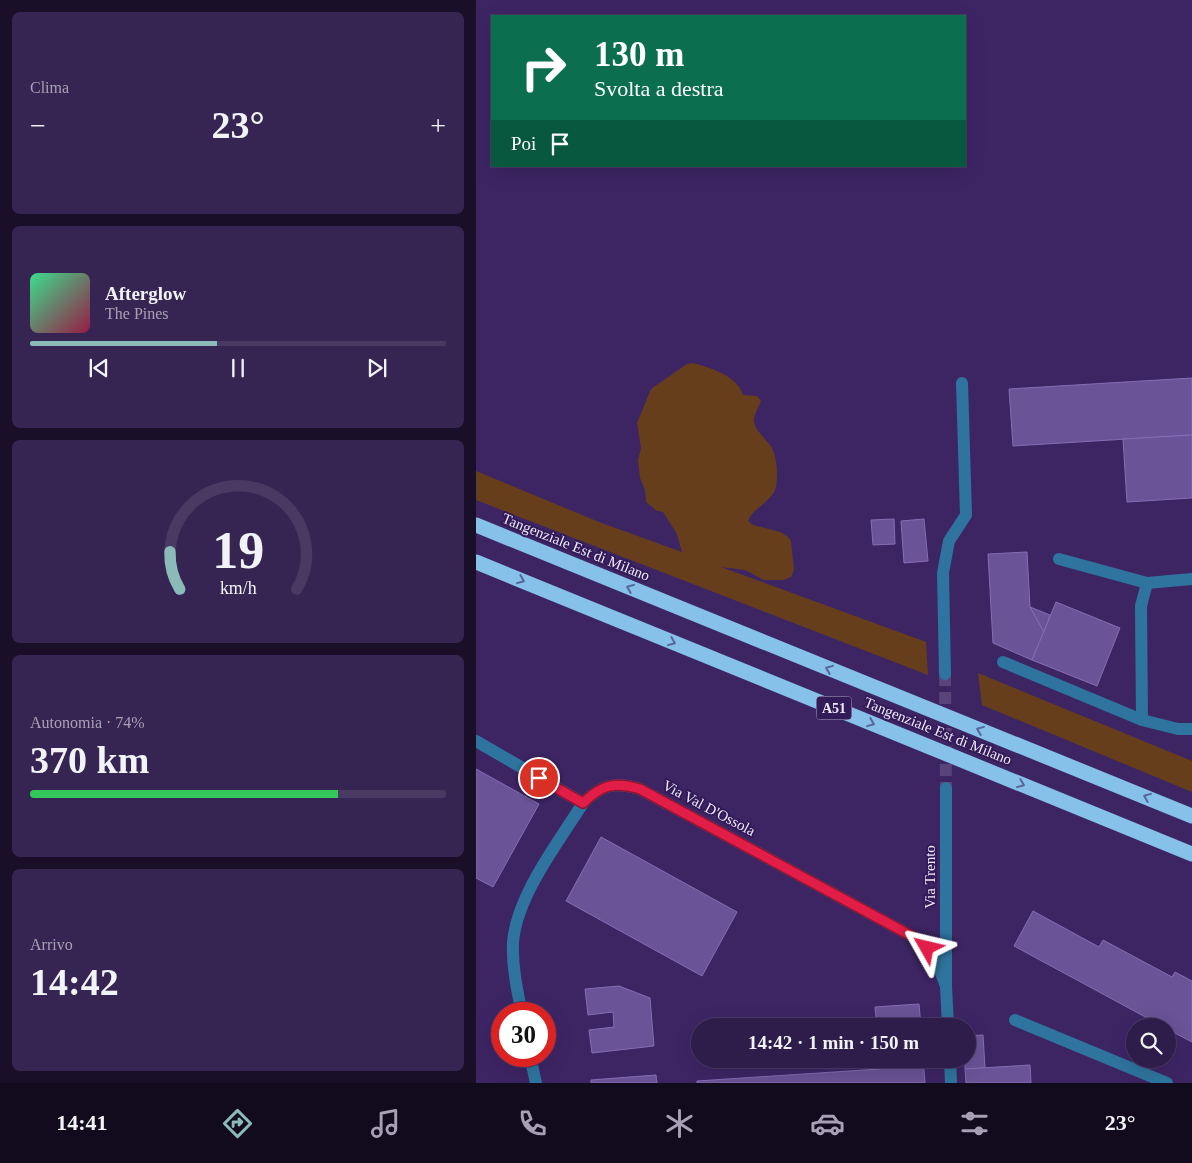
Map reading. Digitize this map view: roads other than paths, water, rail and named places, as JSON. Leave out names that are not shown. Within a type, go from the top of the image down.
[{"type":"highway","name":"Tangenziale Est di Milano","points":[[476,525],[1192,816]]},
{"type":"highway","name":"Tangenziale Est di Milano","points":[[476,562],[1192,854]]},
{"type":"street","points":[[945,674],[943,573],[949,541],[966,515],[962,383]]},
{"type":"street","points":[[1059,559],[1147,583],[1192,579]]},
{"type":"street","points":[[1142,720],[1141,606],[1147,583]]},
{"type":"street","points":[[1003,662],[1142,720],[1178,729],[1192,729]]},
{"type":"street","points":[[476,741],[583,803]]},
{"type":"street","name":"Via Val D'Ossola","points":[[520,1002],[514,974],[513,941],[519,912],[528,891],[583,803],[594,793],[605,787],[618,784],[640,789],[919,940],[935,957],[946,986]]},
{"type":"street","name":"Via Trento","points":[[946,788],[948,1018]]},
{"type":"street","points":[[1015,1020],[1166,1083]]},
{"type":"street","points":[[532,1067],[536,1083]]},
{"type":"street","points":[[950,1068],[951,1083]]},
{"type":"tunnel","points":[[945,674],[946,788]]}]
